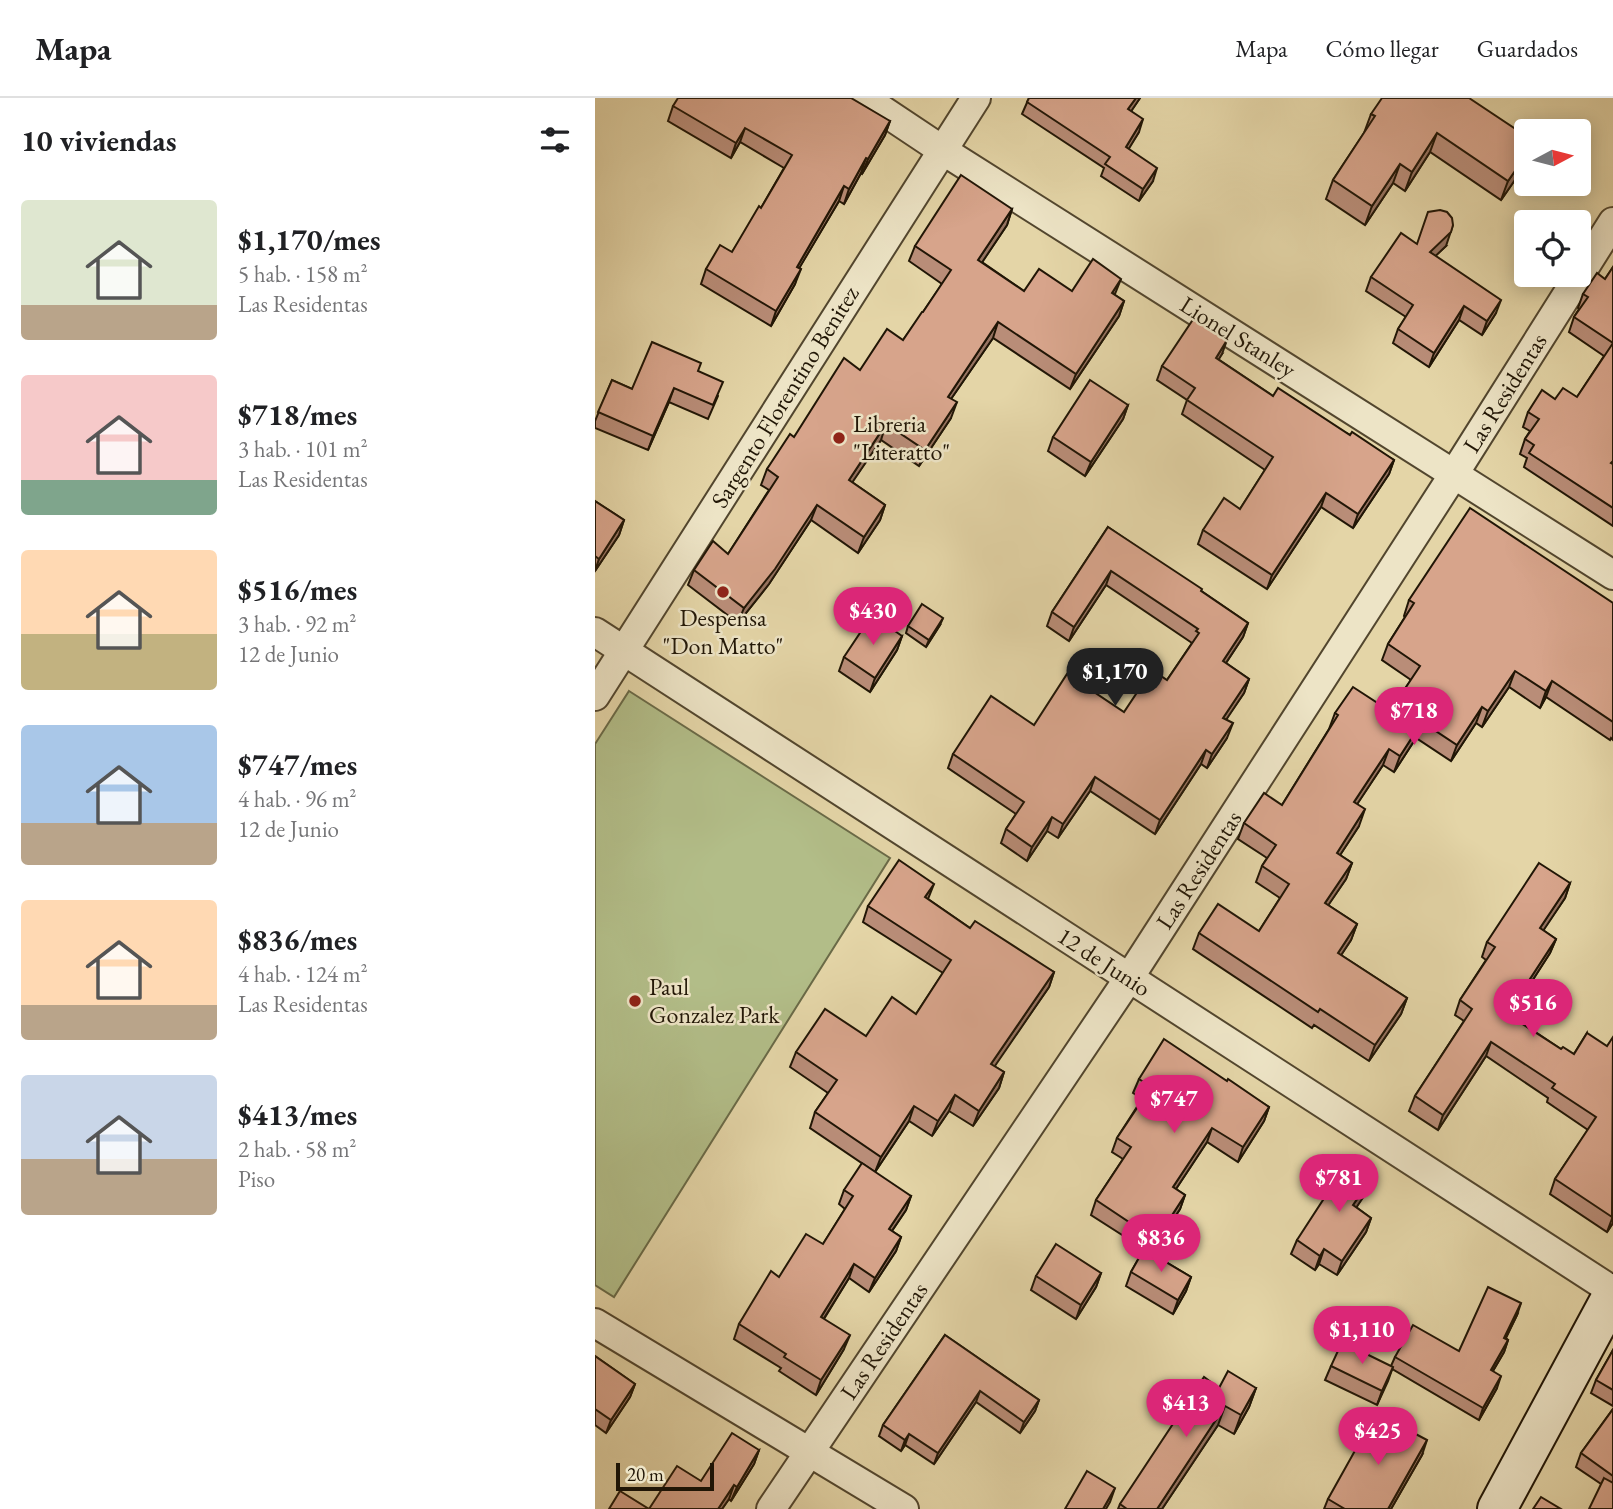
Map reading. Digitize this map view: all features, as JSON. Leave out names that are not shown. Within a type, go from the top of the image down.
[{"type":"street","name":"Lionel Stanley","points":[[864,98],[1613,575]]},
{"type":"street","name":"Sargento Florentino Benitez","points":[[595,696],[976,98]]},
{"type":"street","name":"Las Residentas","points":[[771,1509],[1129,978],[1613,222]]},
{"type":"street","name":"12 de Junio","points":[[595,632],[1613,1292]]},
{"type":"street","points":[[1497,1509],[1613,1292]]},
{"type":"street","points":[[595,1323],[904,1509]]},
{"type":"green space","points":[[629,691],[890,858],[614,1297],[595,1285],[595,744]]},
{"type":"building","points":[[678,98],[851,98],[890,121],[849,189],[844,186],[797,267],[801,269],[776,311],[706,269],[720,245],[732,252],[792,155],[745,128],[736,143],[673,106]]},
{"type":"building","points":[[1029,98],[1136,98],[1128,109],[1143,119],[1126,147],[1157,168],[1143,189],[1105,164],[1110,157],[1027,102]]},
{"type":"building","points":[[1382,98],[1469,98],[1514,128],[1514,172],[1508,181],[1437,133],[1412,172],[1400,164],[1372,206],[1333,180],[1375,116],[1371,114]]},
{"type":"building","points":[[961,175],[1012,209],[978,260],[1024,291],[1039,269],[1072,291],[1093,259],[1121,279],[1112,293],[1124,301],[1076,374],[998,322],[948,397],[957,402],[925,450],[886,424],[849,480],[885,505],[864,537],[817,505],[775,569],[744,608],[694,570],[713,541],[728,554],[778,477],[767,469],[790,434],[794,437],[844,358],[860,370],[887,329],[903,340],[923,312],[951,270],[915,246]]},
{"type":"building","points":[[1428,212],[1447,212],[1453,225],[1451,232],[1430,252],[1501,300],[1487,321],[1464,306],[1434,353],[1398,329],[1413,305],[1371,277],[1401,233],[1417,244]]},
{"type":"building","points":[[1613,267],[1613,343],[1574,317],[1588,297],[1583,294],[1588,287],[1591,287],[1597,273],[1605,279]]},
{"type":"building","points":[[1194,318],[1227,340],[1216,358],[1273,396],[1278,388],[1394,460],[1358,514],[1326,493],[1272,575],[1203,530],[1224,498],[1240,509],[1273,457],[1187,400],[1195,388],[1162,366]]},
{"type":"building","points":[[652,342],[701,363],[698,371],[723,382],[713,405],[674,388],[653,436],[598,412],[612,380],[632,389]]},
{"type":"building","points":[[1613,343],[1613,508],[1529,453],[1534,445],[1525,439],[1539,419],[1528,412],[1542,390],[1555,399],[1563,388],[1577,397]]},
{"type":"building","points":[[1090,380],[1128,405],[1091,462],[1053,437]]},
{"type":"building","points":[[595,501],[624,520],[599,559],[595,556]]},
{"type":"building","points":[[1470,508],[1613,603],[1613,722],[1552,681],[1546,691],[1515,671],[1488,711],[1482,707],[1457,745],[1422,722],[1400,756],[1389,749],[1354,802],[1365,809],[1337,853],[1352,863],[1325,903],[1357,924],[1338,953],[1407,998],[1375,1045],[1320,1009],[1318,1012],[1199,933],[1218,904],[1259,931],[1289,884],[1262,866],[1276,845],[1244,823],[1264,793],[1282,805],[1353,687],[1390,711],[1420,666],[1388,644],[1414,603],[1409,600]]},
{"type":"building","points":[[1108,527],[1248,623],[1223,661],[1249,679],[1223,718],[1233,723],[1212,754],[1206,750],[1160,820],[1095,777],[1063,824],[1052,817],[1032,847],[1006,829],[1024,802],[953,754],[991,696],[1034,725],[1067,674],[1124,712],[1152,670],[1167,680],[1199,633],[1196,631],[1198,629],[1111,571],[1074,627],[1052,612]]},
{"type":"building","points":[[922,604],[943,618],[929,640],[908,626]]},
{"type":"building","points":[[872,615],[902,636],[875,678],[844,657]]},
{"type":"building","points":[[899,860],[934,884],[925,897],[970,928],[975,921],[1054,972],[991,1064],[1004,1072],[979,1111],[955,1095],[938,1121],[914,1106],[881,1157],[815,1112],[837,1080],[796,1052],[825,1009],[866,1036],[892,997],[916,1014],[951,960],[868,906]]},
{"type":"building","points":[[1539,863],[1570,883],[1540,928],[1556,939],[1507,1014],[1561,1049],[1563,1047],[1574,1054],[1587,1033],[1607,1046],[1613,1037],[1612,1217],[1555,1179],[1596,1117],[1552,1088],[1555,1084],[1491,1042],[1443,1115],[1415,1096],[1472,1009],[1460,1000],[1495,947],[1487,942]]},
{"type":"building","points":[[1164,1039],[1269,1107],[1243,1147],[1212,1128],[1173,1187],[1185,1195],[1156,1240],[1096,1200],[1131,1147],[1117,1138],[1151,1087],[1139,1079]]},
{"type":"building","points":[[1351,1157],[1375,1173],[1353,1205],[1371,1218],[1342,1261],[1324,1249],[1320,1256],[1297,1240]]},
{"type":"building","points":[[862,1163],[911,1196],[889,1229],[901,1237],[875,1278],[854,1264],[821,1317],[850,1335],[821,1380],[739,1324],[771,1271],[779,1277],[806,1234],[823,1244],[853,1196],[844,1190]]},
{"type":"building","points":[[1056,1244],[1101,1273],[1081,1305],[1036,1276]]},
{"type":"building","points":[[1144,1249],[1191,1277],[1178,1300],[1131,1272]]},
{"type":"building","points":[[1488,1287],[1521,1303],[1504,1338],[1508,1340],[1491,1370],[1501,1376],[1483,1408],[1395,1357],[1413,1325],[1459,1351]]},
{"type":"building","points":[[945,1335],[1039,1400],[1024,1422],[980,1391],[938,1453],[909,1434],[905,1440],[883,1425]]},
{"type":"building","points":[[1342,1342],[1393,1367],[1382,1391],[1331,1366]]},
{"type":"building","points":[[1613,1350],[1613,1390],[1596,1380]]},
{"type":"building","points":[[595,1356],[635,1384],[611,1420],[595,1409]]},
{"type":"building","points":[[1228,1371],[1256,1388],[1241,1415],[1225,1406],[1157,1509],[1127,1509],[1120,1504],[1204,1377],[1219,1388]]},
{"type":"building","points":[[1613,1409],[1613,1476],[1581,1453]]},
{"type":"building","points":[[1376,1413],[1427,1440],[1388,1509],[1345,1509],[1328,1499]]},
{"type":"building","points":[[732,1433],[759,1450],[737,1487],[734,1485],[718,1509],[649,1509],[677,1466],[701,1481]]},
{"type":"building","points":[[1087,1471],[1115,1488],[1103,1509],[1065,1509]]},
{"type":"building","points":[[1604,1478],[1613,1483],[1613,1509],[1589,1509]]},
{"type":"building","points":[[620,1491],[649,1509],[609,1509]]},
{"type":"building","points":[[1541,1497],[1561,1509],[1533,1509]]},
{"type":"place","name":"Libreria \"Literatto\"","points":[[839,438]]},
{"type":"place","name":"Despensa \"Don Matto\"","points":[[723,592]]},
{"type":"place","name":"Paul Gonzalez Park","points":[[635,1001]]}]
